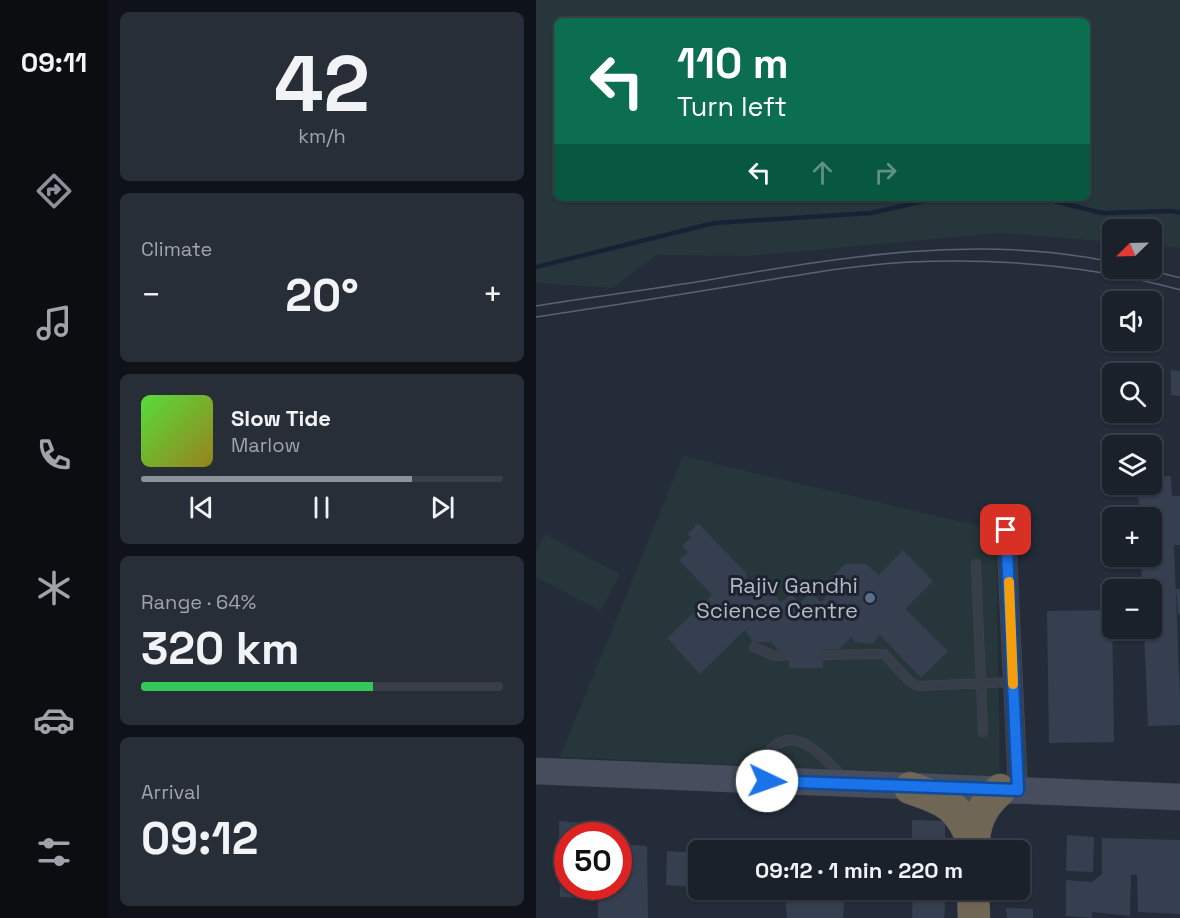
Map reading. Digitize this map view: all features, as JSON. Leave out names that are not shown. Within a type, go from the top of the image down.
[{"type":"highway","points":[[910,788],[937,797],[955,808],[970,840]]},
{"type":"highway","points":[[974,840],[978,814],[987,801],[1009,790]]},
{"type":"highway","points":[[973,900],[974,918]]},
{"type":"main road","points":[[536,771],[910,788],[1181,797]]},
{"type":"street","points":[[1006,530],[1013,682],[1009,790]]},
{"type":"lane","points":[[976,564],[983,732]]},
{"type":"lane","points":[[754,647],[774,656],[788,656]]},
{"type":"lane","points":[[822,655],[884,654],[909,681],[918,686],[1013,682]]},
{"type":"lane","points":[[748,780],[772,748],[786,740],[798,740],[811,747],[851,785]]},
{"type":"shaded area","points":[[536,0],[1180,0],[1180,248],[1162,246],[1162,219],[1102,219],[1102,241],[999,233],[748,256],[656,255],[612,288],[536,283]]},
{"type":"shaded area","points":[[683,456],[996,530],[1000,776],[560,757]]},
{"type":"shaded area","points":[[545,534],[620,574],[601,611],[536,577],[536,552]]},
{"type":"building","points":[[1171,370],[1181,371],[1181,396],[1171,395]]},
{"type":"building","points":[[1162,476],[1171,476],[1172,496],[1181,496],[1181,545],[1174,545],[1181,725],[1148,726],[1144,639],[1162,639],[1162,579],[1142,579],[1141,567],[1162,567],[1162,507],[1139,507],[1138,495],[1162,495]]},
{"type":"building","name":"Rajiv Gandhi Science Centre","points":[[698,523],[746,573],[746,585],[757,595],[767,586],[781,603],[791,594],[800,603],[811,592],[821,602],[831,591],[832,577],[845,564],[866,564],[879,575],[903,550],[933,581],[905,609],[948,651],[921,678],[880,635],[872,644],[855,642],[851,637],[839,649],[823,649],[823,668],[789,668],[789,650],[778,650],[771,642],[753,642],[745,630],[700,674],[667,638],[712,595],[679,560],[688,552],[682,546],[691,537],[688,534]]},
{"type":"building","points":[[1176,589],[1181,589],[1181,614],[1178,614]]},
{"type":"building","points":[[1102,610],[1102,639],[1112,639],[1114,742],[1049,743],[1047,611]]},
{"type":"building","points":[[912,820],[945,821],[945,840],[912,840]]},
{"type":"building","points":[[1067,835],[1094,837],[1093,872],[1066,871]]},
{"type":"building","points":[[1102,838],[1181,840],[1181,914],[1138,912],[1137,875],[1131,875],[1130,916],[1092,912],[1092,918],[1066,916],[1066,880],[1092,882],[1102,874]]},
{"type":"building","points":[[632,845],[647,846],[648,918],[598,918],[598,900],[632,900]]},
{"type":"building","points":[[667,851],[688,852],[688,886],[666,885]]},
{"type":"building","points":[[786,900],[844,900],[843,918],[787,918]]},
{"type":"building","points":[[913,900],[945,900],[944,918],[912,918]]},
{"type":"building","points":[[1006,908],[1033,909],[1033,918],[1007,918]]},
{"type":"waterway","points":[[536,267],[714,223],[871,213],[924,201]]},
{"type":"waterway","points":[[1054,201],[1102,213],[1173,211],[1181,213]]},
{"type":"tram line","points":[[536,306],[804,264],[906,252],[1009,249],[1102,260]]},
{"type":"tram line","points":[[536,317],[824,271],[910,262],[978,261],[1047,265],[1114,275],[1181,290]]},
{"type":"tram line","points":[[1162,273],[1181,278]]},
{"type":"slow traffic","points":[[1009,582],[1013,684]]},
{"type":"place","name":"Rajiv Gandhi Science Centre","points":[[870,598]]},
{"type":"route","points":[[767,781],[910,788],[1018,790],[1006,530]]}]
